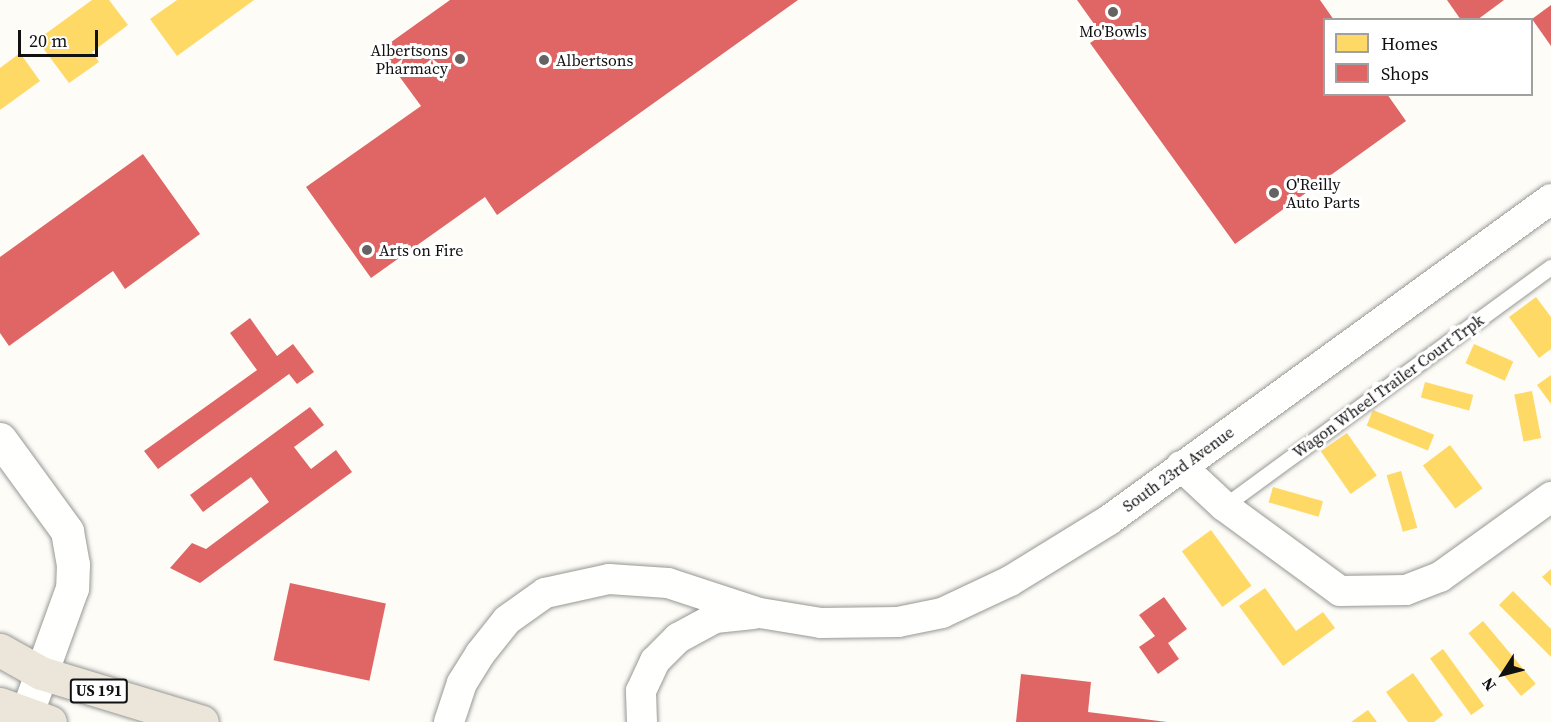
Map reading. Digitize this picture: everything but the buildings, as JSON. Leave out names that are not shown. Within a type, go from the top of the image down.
[{"type":"highway","name":"US 191","points":[[0,650],[41,673],[202,722]]},
{"type":"street","name":"South 23rd Avenue","points":[[449,722],[462,683],[480,654],[507,620],[545,593],[609,579],[668,583],[760,613],[821,623],[898,622],[942,613],[1040,563],[1109,520],[1551,200]]},
{"type":"street","points":[[0,439],[67,531],[73,564],[72,588],[25,714]]},
{"type":"street","points":[[1181,466],[1224,506],[1340,591],[1397,590],[1440,578],[1551,497]]},
{"type":"street","name":"South 23rd Avenue","points":[[642,722],[641,691],[655,661],[678,638],[716,618],[760,613]]},
{"type":"lane","name":"Wagon Wheel Trailer Court Trpk","points":[[1224,506],[1551,267]]},
{"type":"place","name":"Mo'Bowls","points":[[1113,12]]},
{"type":"place","name":"Albertsons Pharmacy","points":[[460,59]]},
{"type":"place","name":"Albertsons","points":[[544,60]]},
{"type":"place","name":"O'Reilly Auto Parts","points":[[1274,193]]},
{"type":"place","name":"Arts on Fire","points":[[367,250]]}]
